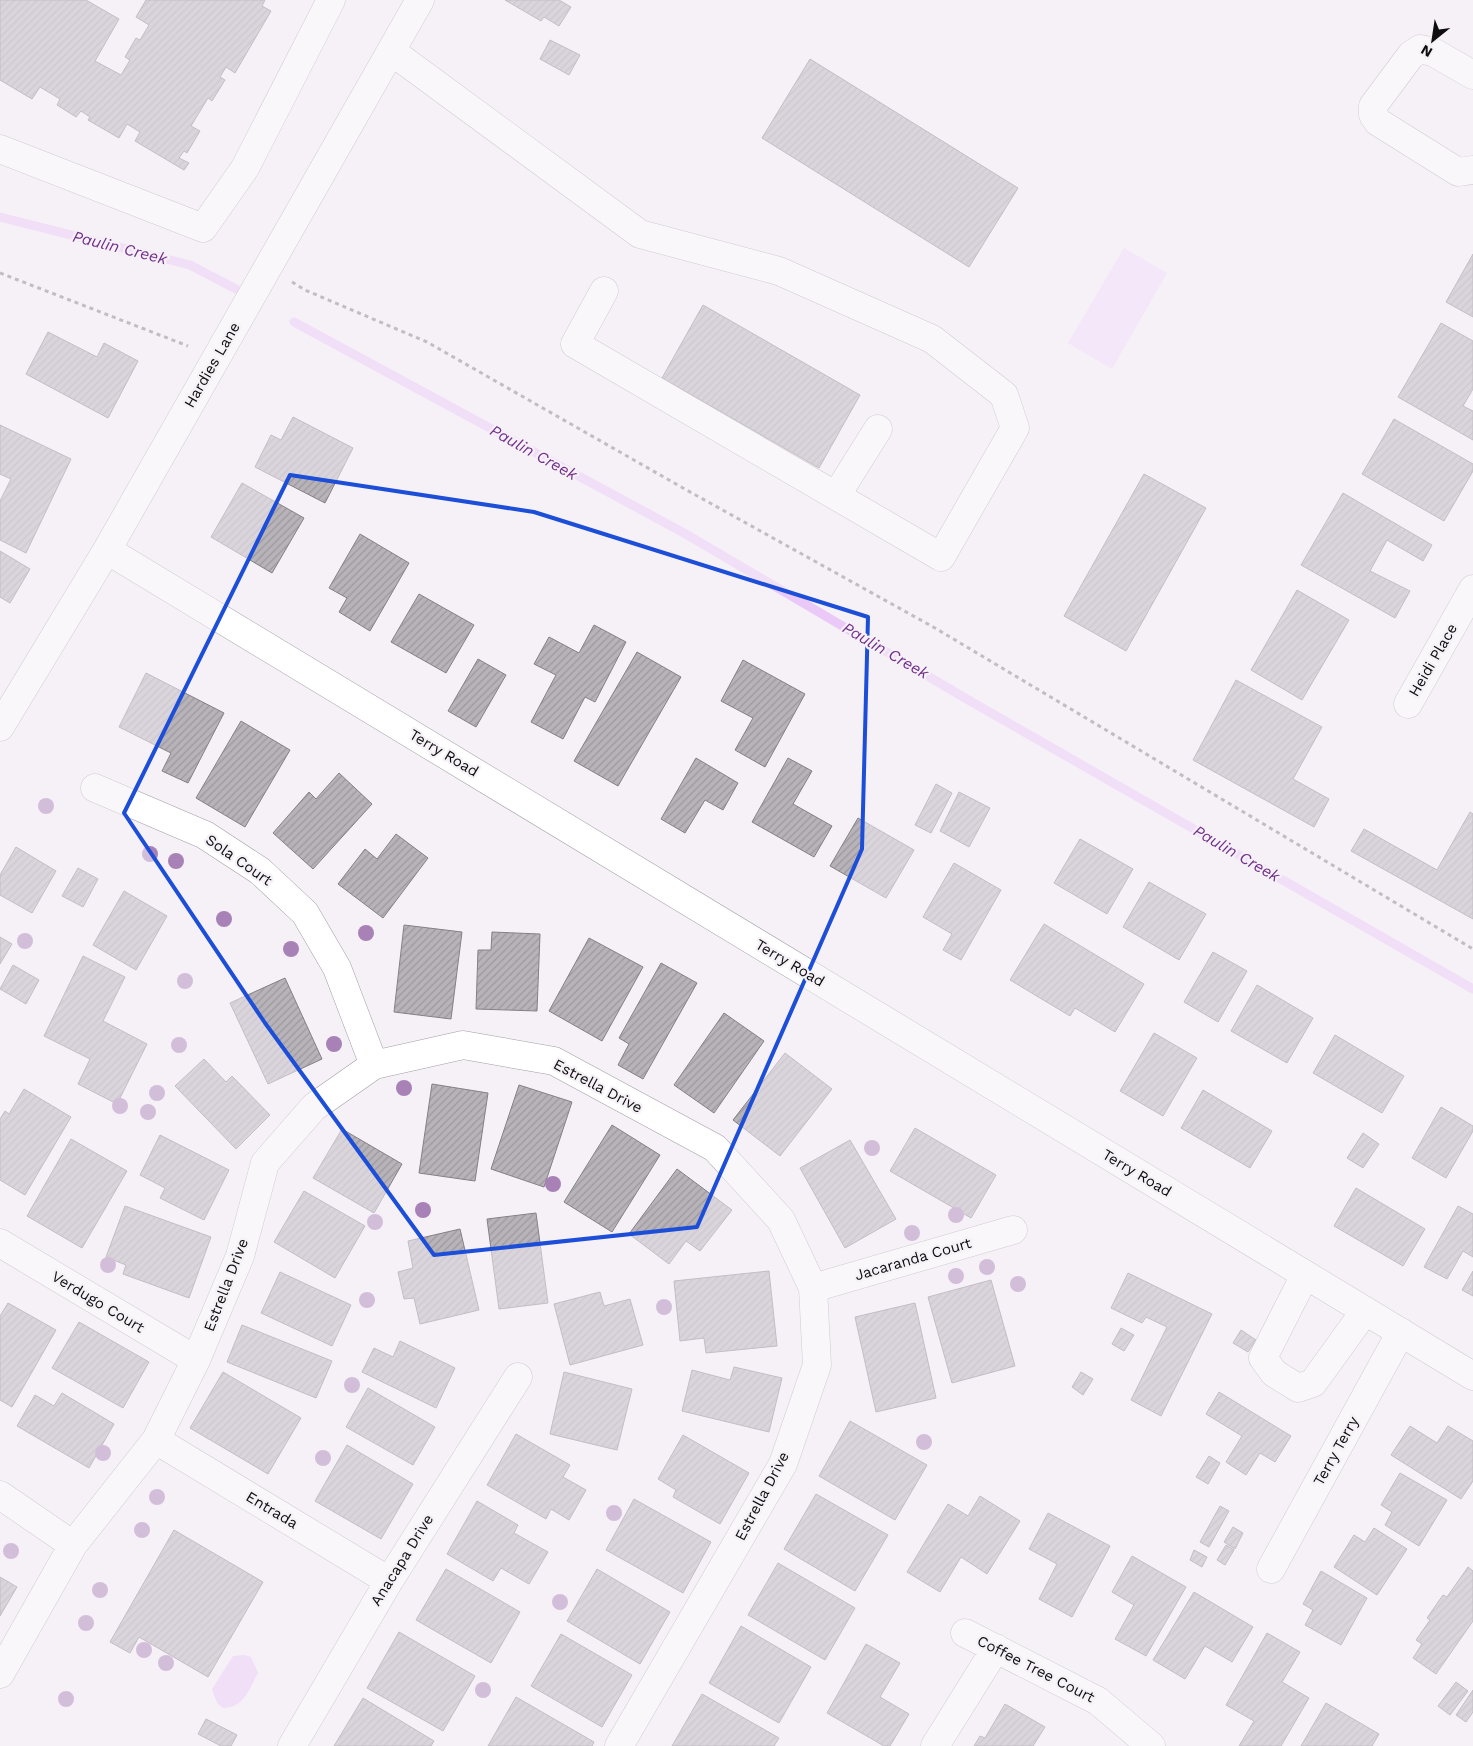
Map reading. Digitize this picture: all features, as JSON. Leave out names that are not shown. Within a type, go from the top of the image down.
[{"type":"street","points":[[0,149],[203,228],[245,168],[331,0]]},
{"type":"street","name":"Hardies Lane","points":[[0,727],[107,550],[420,0]]},
{"type":"street","points":[[1473,75],[1433,52],[1420,49],[1411,55],[1373,106],[1373,115],[1378,122],[1458,172],[1473,170]]},
{"type":"street","points":[[391,51],[640,234],[779,272],[932,339],[1004,395],[1015,428],[941,557],[575,344],[604,291]]},
{"type":"street","points":[[836,496],[878,429]]},
{"type":"street","name":"Terry Road","points":[[107,550],[1473,1376]]},
{"type":"street","name":"Heidi Place","points":[[1408,704],[1473,590]]},
{"type":"street","name":"Sola Court","points":[[95,788],[205,835],[260,871],[305,913],[338,968],[374,1066]]},
{"type":"street","name":"Estrella Drive","points":[[0,1674],[73,1545],[156,1440],[196,1360],[240,1256],[265,1163],[314,1107],[374,1066],[463,1045],[554,1061],[715,1148],[781,1220],[813,1288],[817,1365],[783,1464],[619,1746]]},
{"type":"street","name":"Jacaranda Court","points":[[813,1288],[1013,1230]]},
{"type":"street","name":"Verdugo Court","points":[[0,1243],[196,1360]]},
{"type":"street","points":[[1306,1275],[1263,1358],[1274,1373],[1298,1388],[1313,1384],[1365,1311]]},
{"type":"street","name":"Terry Terry","points":[[1271,1570],[1401,1332]]},
{"type":"street","name":"Anacapa Drive","points":[[292,1746],[389,1581],[518,1377]]},
{"type":"street","name":"Entrada","points":[[156,1440],[389,1581]]},
{"type":"street","points":[[0,1496],[73,1545]]},
{"type":"street","name":"Coffee Tree Court","points":[[965,1633],[1098,1701],[1151,1746]]},
{"type":"street","points":[[935,1746],[996,1648]]},
{"type":"path","points":[[268,268],[305,290],[428,342],[683,488],[926,623],[1473,949]]},
{"type":"path","points":[[0,273],[171,341],[217,355]]},
{"type":"highlighted area","points":[[290,475],[534,512],[868,617],[862,849],[697,1227],[434,1255],[265,1023],[124,813]]},
{"type":"shaded area","points":[[1124,248],[1167,273],[1112,369],[1068,343]]},
{"type":"shaded area","points":[[244,1655],[251,1657],[258,1673],[249,1691],[241,1701],[236,1705],[223,1708],[217,1703],[212,1689],[233,1656]]},
{"type":"building","points":[[0,0],[86,0],[119,19],[95,61],[121,75],[130,60],[125,57],[136,38],[140,40],[149,25],[136,17],[146,0],[265,0],[262,6],[271,11],[235,73],[226,67],[220,77],[225,80],[212,101],[208,98],[191,126],[200,131],[187,153],[184,151],[179,158],[189,163],[184,170],[135,141],[140,132],[127,124],[119,138],[88,120],[90,117],[81,111],[76,117],[57,105],[60,99],[40,87],[32,99],[0,80]]},
{"type":"building","points":[[505,0],[559,0],[571,7],[559,26],[544,17],[541,21]]},
{"type":"building","points":[[550,40],[580,55],[569,75],[540,59]]},
{"type":"building","points":[[810,59],[1018,188],[969,267],[762,138]]},
{"type":"building","points":[[1473,254],[1473,317],[1446,302]]},
{"type":"building","points":[[703,305],[860,395],[819,468],[662,378]]},
{"type":"building","points":[[1441,323],[1473,341],[1473,389],[1463,406],[1473,411],[1473,440],[1398,397]]},
{"type":"building","points":[[48,332],[97,357],[104,343],[138,361],[108,418],[26,374]]},
{"type":"building","points":[[293,417],[353,448],[325,503],[255,467],[271,435],[281,440]]},
{"type":"building","points":[[1394,419],[1473,464],[1473,471],[1444,521],[1362,474]]},
{"type":"building","points":[[0,425],[71,459],[26,553],[0,540],[0,501],[11,479],[0,474]]},
{"type":"building","points":[[1144,474],[1206,508],[1126,651],[1064,616]]},
{"type":"building","points":[[242,483],[304,518],[272,573],[211,537]]},
{"type":"building","points":[[1343,493],[1432,545],[1423,561],[1387,540],[1370,571],[1410,591],[1395,618],[1301,565]]},
{"type":"building","points":[[360,534],[409,563],[370,631],[339,612],[347,598],[329,588]]},
{"type":"building","points":[[0,551],[30,569],[10,603],[0,597]]},
{"type":"building","points":[[1297,590],[1349,620],[1302,700],[1251,670]]},
{"type":"building","points":[[419,594],[474,625],[446,673],[391,642]]},
{"type":"building","points":[[594,625],[626,642],[595,702],[585,697],[563,739],[531,722],[556,675],[534,664],[549,637],[579,653]]},
{"type":"building","points":[[637,652],[681,677],[618,786],[574,761]]},
{"type":"building","points":[[478,659],[506,675],[476,727],[448,711]]},
{"type":"building","points":[[743,660],[805,694],[765,767],[735,750],[753,718],[721,701]]},
{"type":"building","points":[[146,673],[224,713],[188,783],[162,771],[171,753],[119,727]]},
{"type":"building","points":[[1236,680],[1322,727],[1293,779],[1329,799],[1314,827],[1193,760]]},
{"type":"building","points":[[241,721],[290,750],[245,827],[196,798]]},
{"type":"building","points":[[696,758],[738,783],[723,810],[705,800],[685,833],[661,819]]},
{"type":"building","points":[[788,758],[812,771],[793,804],[832,826],[814,857],[752,822]]},
{"type":"building","points":[[339,773],[372,804],[313,869],[273,833],[309,792],[316,799]]},
{"type":"building","points":[[936,784],[952,793],[931,833],[915,825]]},
{"type":"building","points":[[959,792],[990,808],[969,847],[940,831]]},
{"type":"building","points":[[1470,812],[1473,814],[1473,919],[1351,851],[1364,829],[1437,870]]},
{"type":"building","points":[[858,818],[914,850],[886,898],[830,866]]},
{"type":"building","points":[[396,834],[428,858],[383,918],[338,884],[365,849],[377,859]]},
{"type":"building","points":[[1080,839],[1133,869],[1107,914],[1054,883]]},
{"type":"building","points":[[16,847],[56,871],[32,913],[0,895],[0,875]]},
{"type":"building","points":[[954,863],[1001,890],[961,960],[943,950],[952,934],[923,917]]},
{"type":"building","points":[[78,868],[98,879],[83,907],[62,896]]},
{"type":"building","points":[[1149,882],[1206,914],[1179,960],[1123,927]]},
{"type":"building","points":[[124,891],[167,916],[136,970],[93,945]]},
{"type":"building","points":[[1044,924],[1144,984],[1115,1032],[1075,1008],[1070,1016],[1010,980]]},
{"type":"building","points":[[404,925],[462,932],[451,1019],[394,1012]]},
{"type":"building","points":[[492,932],[540,934],[537,1011],[476,1009],[478,950],[491,950]]},
{"type":"building","points":[[0,937],[12,944],[0,964]]},
{"type":"building","points":[[589,938],[643,967],[602,1041],[549,1011]]},
{"type":"building","points":[[1213,952],[1247,971],[1218,1022],[1184,1002]]},
{"type":"building","points":[[83,956],[125,977],[103,1021],[147,1044],[117,1104],[78,1084],[90,1059],[44,1036]]},
{"type":"building","points":[[661,963],[697,983],[643,1079],[618,1065],[629,1044],[619,1038]]},
{"type":"building","points":[[13,965],[39,980],[26,1004],[0,989]]},
{"type":"building","points":[[285,978],[322,1059],[268,1084],[230,1003]]},
{"type":"building","points":[[1257,985],[1313,1018],[1287,1063],[1231,1031]]},
{"type":"building","points":[[724,1013],[764,1041],[714,1113],[674,1085]]},
{"type":"building","points":[[1154,1033],[1197,1058],[1163,1116],[1120,1091]]},
{"type":"building","points":[[1335,1035],[1404,1076],[1382,1113],[1313,1073]]},
{"type":"building","points":[[785,1053],[832,1089],[780,1156],[733,1120]]},
{"type":"building","points":[[204,1059],[226,1082],[232,1076],[270,1115],[236,1149],[175,1086]]},
{"type":"building","points":[[432,1084],[488,1093],[475,1181],[419,1173]]},
{"type":"building","points":[[519,1085],[572,1102],[544,1187],[491,1169]]},
{"type":"building","points":[[24,1089],[71,1117],[25,1195],[0,1180],[0,1119],[5,1111],[9,1114]]},
{"type":"building","points":[[1203,1090],[1272,1131],[1250,1168],[1181,1128]]},
{"type":"building","points":[[1441,1107],[1473,1126],[1473,1131],[1446,1178],[1412,1158]]},
{"type":"building","points":[[612,1125],[660,1155],[612,1232],[564,1202]]},
{"type":"building","points":[[915,1128],[996,1175],[971,1218],[890,1171]]},
{"type":"building","points":[[342,1129],[402,1164],[374,1213],[313,1178]]},
{"type":"building","points":[[1363,1133],[1379,1144],[1363,1168],[1347,1158]]},
{"type":"building","points":[[160,1135],[229,1170],[204,1220],[160,1198],[165,1188],[140,1175]]},
{"type":"building","points":[[71,1139],[127,1171],[82,1248],[27,1216]]},
{"type":"building","points":[[850,1140],[896,1219],[845,1248],[800,1168]]},
{"type":"building","points":[[677,1169],[732,1210],[700,1251],[686,1241],[669,1264],[629,1234]]},
{"type":"building","points":[[1356,1188],[1425,1229],[1403,1266],[1334,1226]]},
{"type":"building","points":[[304,1191],[365,1226],[335,1278],[274,1242]]},
{"type":"building","points":[[125,1206],[211,1237],[189,1298],[123,1274],[126,1265],[106,1257]]},
{"type":"building","points":[[1458,1206],[1473,1214],[1473,1257],[1463,1251],[1447,1279],[1424,1267]]},
{"type":"building","points":[[536,1213],[548,1303],[499,1309],[487,1219]]},
{"type":"building","points":[[460,1229],[479,1310],[420,1324],[414,1298],[404,1299],[398,1272],[413,1268],[408,1241]]},
{"type":"building","points":[[769,1271],[777,1346],[706,1353],[704,1338],[680,1341],[674,1281]]},
{"type":"building","points":[[1473,1271],[1473,1296],[1462,1290]]},
{"type":"building","points":[[280,1272],[351,1305],[332,1346],[261,1313]]},
{"type":"building","points":[[1128,1273],[1212,1314],[1161,1416],[1131,1400],[1167,1327],[1146,1317],[1142,1323],[1111,1308]]},
{"type":"building","points":[[991,1280],[1015,1366],[952,1383],[928,1297]]},
{"type":"building","points":[[600,1292],[604,1306],[630,1299],[643,1345],[570,1365],[554,1304]]},
{"type":"building","points":[[8,1303],[56,1330],[12,1407],[0,1400],[0,1316]]},
{"type":"building","points":[[915,1303],[936,1398],[876,1412],[855,1317]]},
{"type":"building","points":[[79,1322],[149,1362],[123,1408],[52,1368]]},
{"type":"building","points":[[242,1325],[332,1361],[316,1398],[227,1362]]},
{"type":"building","points":[[1121,1328],[1134,1335],[1124,1351],[1112,1344]]},
{"type":"building","points":[[1241,1330],[1256,1340],[1248,1352],[1233,1343]]},
{"type":"building","points":[[400,1341],[455,1368],[436,1408],[362,1372],[374,1348],[393,1357]]},
{"type":"building","points":[[734,1367],[782,1378],[769,1432],[682,1411],[692,1370],[730,1380]]},
{"type":"building","points":[[223,1372],[301,1418],[268,1474],[190,1428]]},
{"type":"building","points":[[564,1372],[632,1389],[617,1450],[550,1434]]},
{"type":"building","points":[[1081,1372],[1093,1379],[1083,1395],[1072,1387]]},
{"type":"building","points":[[368,1388],[435,1427],[413,1465],[346,1427]]},
{"type":"building","points":[[1219,1392],[1291,1436],[1275,1462],[1260,1453],[1246,1475],[1226,1462],[1242,1436],[1206,1414]]},
{"type":"building","points":[[62,1393],[114,1424],[89,1468],[17,1426],[35,1395],[54,1406]]},
{"type":"building","points":[[850,1421],[927,1465],[895,1520],[819,1476]]},
{"type":"building","points":[[1410,1426],[1437,1443],[1448,1426],[1473,1441],[1473,1481],[1461,1499],[1391,1455]]},
{"type":"building","points":[[516,1434],[570,1465],[563,1477],[586,1490],[569,1520],[551,1509],[546,1519],[487,1485]]},
{"type":"building","points":[[683,1435],[749,1473],[720,1524],[673,1497],[676,1490],[658,1479]]},
{"type":"building","points":[[347,1445],[413,1484],[381,1539],[315,1501]]},
{"type":"building","points":[[1209,1456],[1220,1463],[1208,1484],[1196,1477]]},
{"type":"building","points":[[1400,1473],[1447,1500],[1419,1546],[1385,1525],[1392,1512],[1381,1505]]},
{"type":"building","points":[[816,1494],[888,1535],[855,1591],[784,1549]]},
{"type":"building","points":[[980,1496],[1020,1521],[987,1574],[961,1557],[940,1592],[907,1572],[948,1504],[968,1516]]},
{"type":"building","points":[[634,1499],[711,1542],[683,1593],[606,1550]]},
{"type":"building","points":[[477,1501],[518,1525],[514,1533],[548,1552],[529,1584],[501,1568],[493,1581],[447,1554]]},
{"type":"building","points":[[1220,1506],[1229,1511],[1209,1547],[1200,1542]]},
{"type":"building","points":[[1048,1513],[1110,1546],[1072,1617],[1039,1599],[1057,1564],[1029,1549]]},
{"type":"building","points":[[1233,1527],[1243,1533],[1235,1549],[1224,1542]]},
{"type":"building","points":[[1374,1528],[1407,1549],[1377,1595],[1334,1567],[1354,1535],[1365,1542]]},
{"type":"building","points":[[174,1530],[263,1582],[208,1677],[139,1637],[130,1653],[110,1642]]},
{"type":"building","points":[[1226,1545],[1234,1550],[1225,1565],[1217,1560]]},
{"type":"building","points":[[1194,1550],[1207,1557],[1202,1567],[1190,1560]]},
{"type":"building","points":[[1132,1556],[1186,1587],[1146,1656],[1115,1639],[1134,1605],[1112,1592]]},
{"type":"building","points":[[778,1563],[855,1608],[825,1660],[748,1615]]},
{"type":"building","points":[[1468,1567],[1473,1571],[1473,1621],[1436,1674],[1413,1658],[1422,1644],[1416,1640],[1430,1620],[1427,1618],[1443,1595],[1447,1597]]},
{"type":"building","points":[[446,1569],[520,1612],[491,1663],[416,1620]]},
{"type":"building","points":[[597,1569],[670,1612],[640,1664],[567,1621]]},
{"type":"building","points":[[1321,1571],[1367,1598],[1341,1645],[1305,1625],[1313,1610],[1303,1604]]},
{"type":"building","points":[[0,1577],[17,1587],[0,1616]]},
{"type":"building","points":[[1194,1592],[1253,1627],[1232,1662],[1205,1646],[1185,1679],[1153,1660]]},
{"type":"building","points":[[741,1626],[811,1667],[779,1723],[709,1683]]},
{"type":"building","points":[[399,1632],[475,1676],[443,1731],[367,1688]]},
{"type":"building","points":[[1267,1633],[1300,1652],[1282,1682],[1309,1698],[1281,1746],[1239,1746],[1254,1721],[1226,1705]]},
{"type":"building","points":[[561,1634],[632,1675],[602,1727],[531,1686]]},
{"type":"building","points":[[866,1644],[900,1663],[880,1697],[909,1714],[890,1746],[884,1746],[827,1713]]},
{"type":"building","points":[[1456,1682],[1468,1691],[1450,1715],[1438,1706]]},
{"type":"building","points":[[1473,1690],[1473,1712],[1466,1722],[1456,1715]]},
{"type":"building","points":[[702,1694],[779,1738],[774,1746],[672,1746]]},
{"type":"building","points":[[516,1697],[594,1742],[592,1746],[488,1746]]},
{"type":"building","points":[[363,1698],[434,1741],[431,1746],[334,1746]]},
{"type":"building","points":[[1326,1703],[1379,1734],[1372,1746],[1301,1746]]},
{"type":"building","points":[[1005,1704],[1045,1727],[1033,1746],[974,1746],[980,1736],[985,1738]]},
{"type":"building","points":[[206,1719],[237,1735],[231,1746],[221,1746],[198,1734]]},
{"type":"waterway","name":"Paulin Creek","points":[[0,217],[190,265],[236,289]]},
{"type":"waterway","name":"Paulin Creek","points":[[294,322],[684,533],[965,698],[1473,989]]}]
